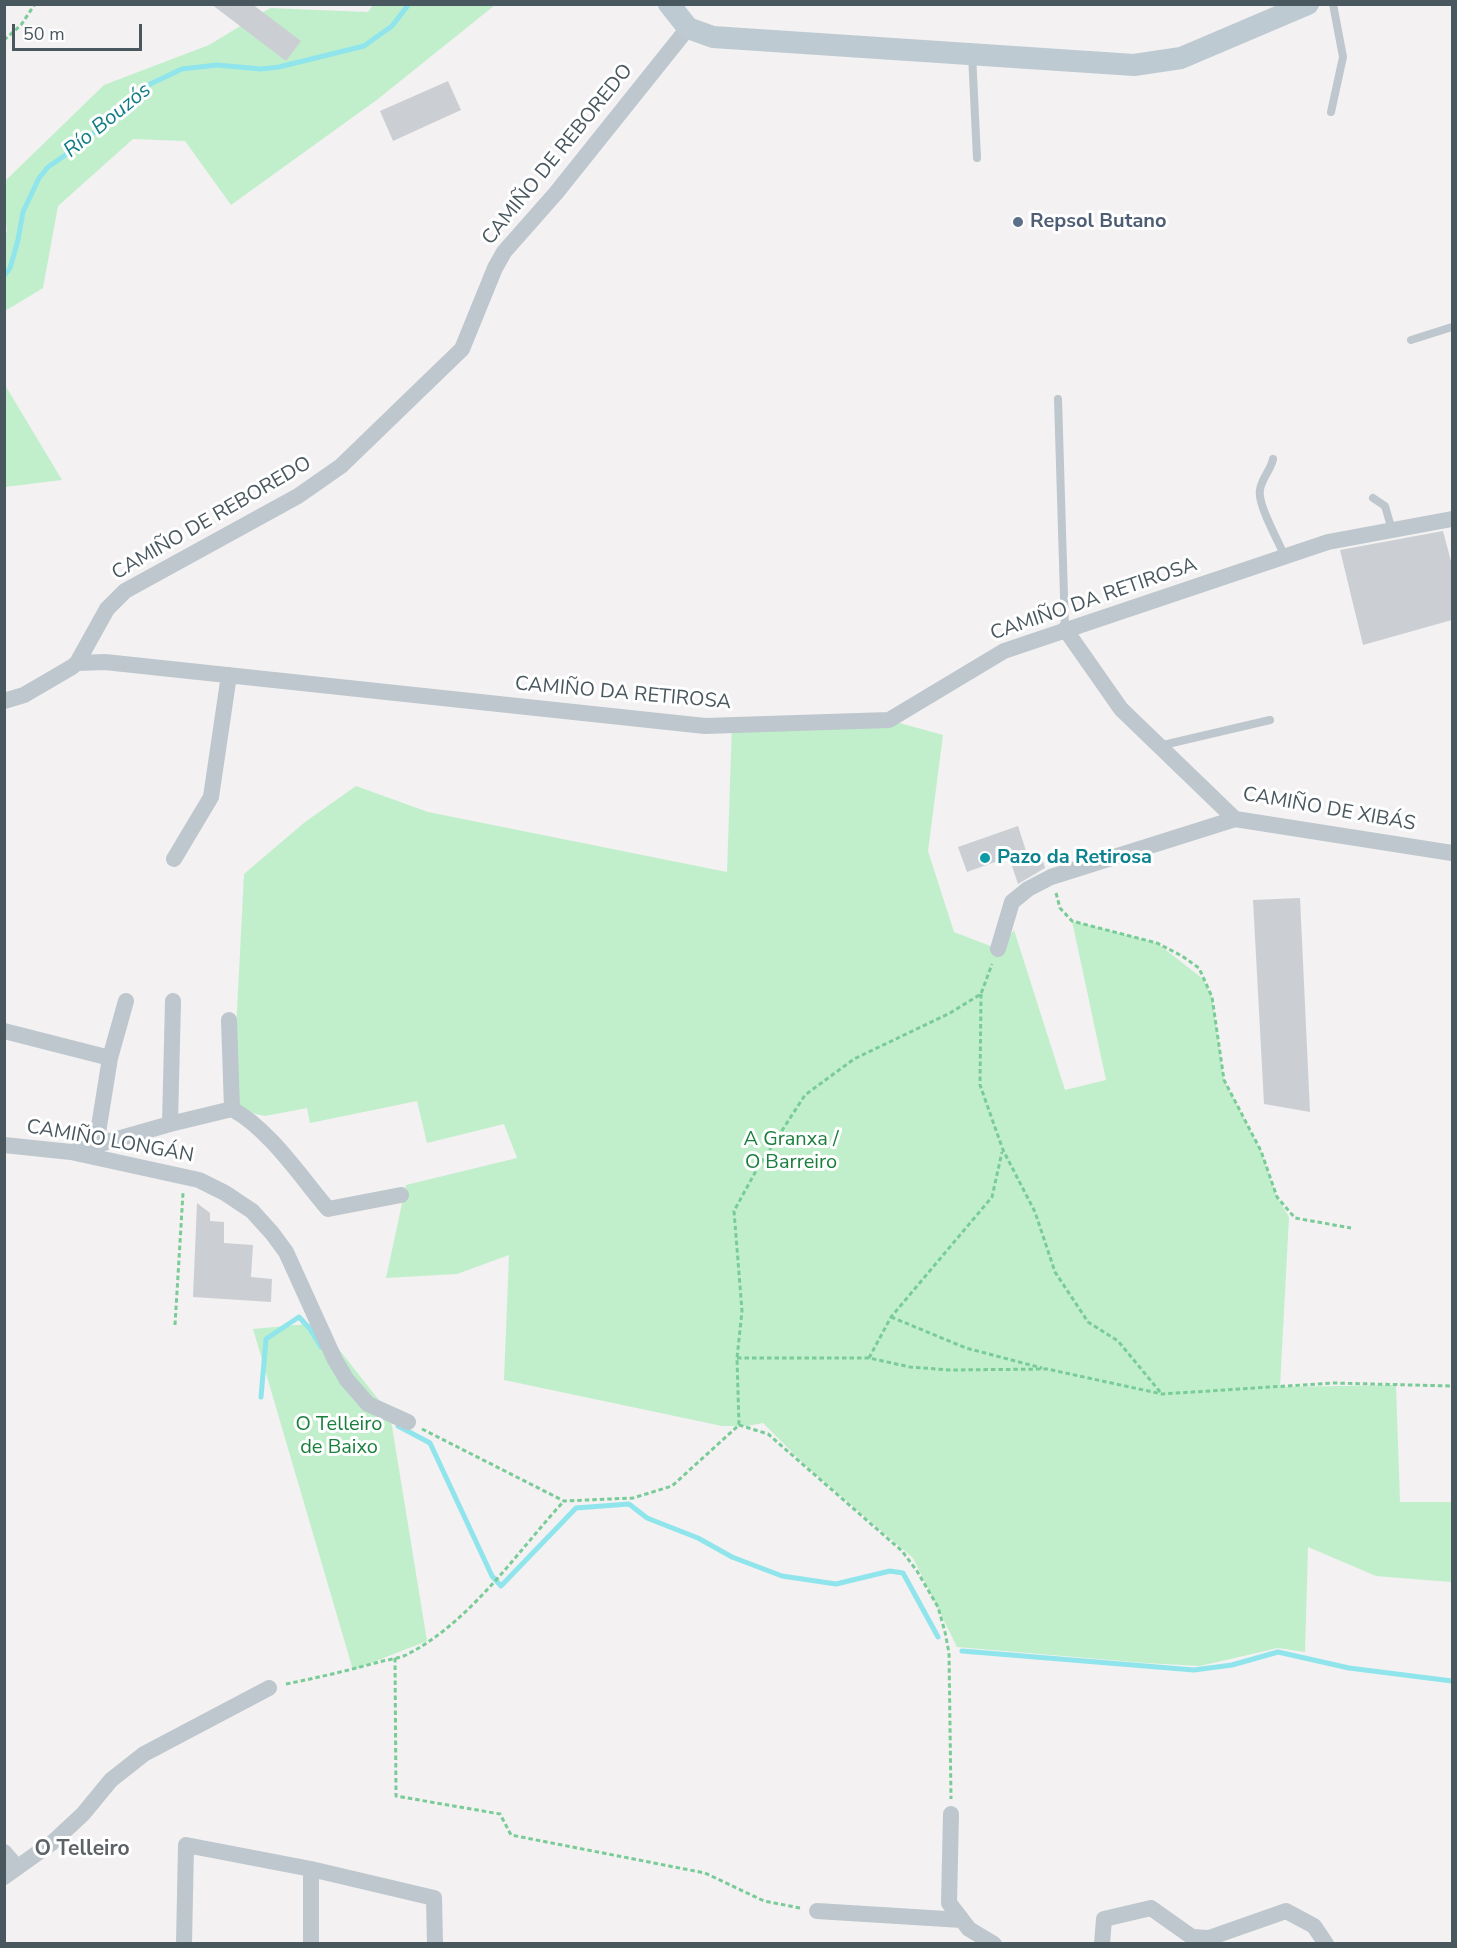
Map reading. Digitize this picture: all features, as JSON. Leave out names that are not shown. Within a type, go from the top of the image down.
[{"type":"street","points":[[669,4],[688,28],[713,37],[1134,65],[1181,58],[1308,4]]},
{"type":"street","name":"CAMIÑO DE REBOREDO","points":[[77,663],[107,609],[125,591],[298,496],[341,466],[462,350],[495,268],[504,252],[556,193],[688,28]]},
{"type":"street","name":"CAMIÑO DA RETIROSA","points":[[77,663],[105,662],[705,726],[889,720],[1004,651],[1065,629],[1328,542],[1452,519]]},
{"type":"street","name":"CAMIÑO DE XIBÁS","points":[[1065,629],[1121,710],[1235,819],[1452,853]]},
{"type":"street","points":[[4,701],[24,695],[66,673],[77,663]]},
{"type":"street","points":[[174,859],[211,797],[229,675]]},
{"type":"street","points":[[998,949],[1012,902],[1028,889],[1051,877],[1235,819]]},
{"type":"street","points":[[96,1145],[110,1058],[126,1001]]},
{"type":"street","points":[[170,1124],[173,1001]]},
{"type":"street","points":[[229,1020],[232,1109]]},
{"type":"street","points":[[4,1031],[110,1058]]},
{"type":"street","points":[[71,1152],[232,1109],[246,1116],[260,1128],[328,1209],[401,1195]]},
{"type":"street","name":"CAMIÑO LONGÁN","points":[[4,1145],[71,1152],[199,1180],[225,1193],[252,1211],[273,1233],[286,1252],[335,1360],[347,1380],[368,1404],[408,1422]]},
{"type":"street","points":[[4,1852],[11,1872],[53,1842],[83,1814],[111,1780],[144,1754],[269,1688]]},
{"type":"street","points":[[951,1814],[949,1903],[969,1929],[994,1944]]},
{"type":"street","points":[[184,1944],[186,1845],[311,1869],[434,1898],[435,1944]]},
{"type":"street","points":[[311,1869],[311,1944]]},
{"type":"street","points":[[1102,1944],[1104,1919],[1151,1908],[1192,1937],[1209,1938],[1286,1911],[1314,1926],[1326,1944]]},
{"type":"street","points":[[817,1911],[962,1920]]},
{"type":"lane","points":[[1331,112],[1343,57],[1333,4]]},
{"type":"lane","points":[[972,54],[977,158]]},
{"type":"lane","points":[[1411,340],[1452,327]]},
{"type":"lane","points":[[1058,399],[1065,629]]},
{"type":"lane","points":[[1273,459],[1260,490],[1266,519],[1272,526],[1285,557]]},
{"type":"lane","points":[[1373,498],[1385,507],[1392,530]]},
{"type":"lane","points":[[1159,746],[1270,720]]},
{"type":"path","points":[[4,40],[21,25],[35,4]]},
{"type":"path","points":[[1051,877],[1060,908],[1072,921],[1157,943],[1199,968],[1212,997],[1224,1080],[1261,1151],[1277,1197],[1295,1218],[1351,1228]]},
{"type":"path","points":[[998,949],[981,994],[980,1085],[1003,1150],[1035,1212],[1055,1272],[1088,1322],[1118,1341],[1162,1394]]},
{"type":"path","points":[[408,1422],[564,1501],[633,1498],[672,1486],[739,1425],[737,1358],[742,1311],[734,1210],[757,1169],[805,1095],[854,1059],[950,1013],[981,994]]},
{"type":"path","points":[[869,1358],[891,1317],[992,1197],[1003,1150]]},
{"type":"path","points":[[175,1325],[184,1177]]},
{"type":"path","points":[[891,1317],[966,1348],[1047,1369],[1162,1394],[1333,1383],[1452,1386]]},
{"type":"path","points":[[737,1358],[869,1358],[910,1367],[950,1370],[1047,1369]]},
{"type":"path","points":[[739,1425],[768,1434],[902,1551],[917,1571],[938,1607],[949,1653],[951,1814]]},
{"type":"path","points":[[269,1688],[353,1670],[405,1655],[453,1623],[495,1581],[564,1501]]},
{"type":"path","points":[[395,1658],[396,1796],[500,1814],[511,1835],[705,1873],[764,1901],[817,1911]]},
{"type":"green space","points":[[373,5],[495,5],[378,99],[231,205],[185,141],[133,139],[58,206],[43,288],[5,311],[4,233],[7,232],[5,181],[104,85],[209,45],[270,8],[368,12]]},
{"type":"green space","points":[[5,385],[62,480],[5,487]]},
{"type":"green space","name":"A Granxa / O Barreiro","points":[[889,720],[943,735],[928,851],[954,932],[998,949],[1014,930],[1065,1090],[1106,1080],[1072,921],[1157,943],[1203,979],[1212,997],[1224,1080],[1261,1151],[1277,1197],[1289,1217],[1280,1387],[1396,1385],[1400,1502],[1451,1502],[1451,1582],[1376,1576],[1308,1547],[1305,1652],[1278,1648],[1200,1666],[957,1647],[913,1558],[806,1466],[763,1423],[747,1426],[722,1426],[504,1380],[509,1255],[457,1274],[386,1278],[406,1185],[517,1158],[504,1124],[427,1143],[417,1101],[310,1123],[307,1108],[265,1116],[232,1109],[244,874],[305,822],[356,786],[428,812],[727,872],[732,725]]},
{"type":"green space","name":"O Telleiro de Baixo","points":[[318,1323],[390,1414],[427,1641],[353,1670],[253,1329]]},
{"type":"building","points":[[211,4],[252,4],[301,41],[286,61]]},
{"type":"building","points":[[448,81],[461,110],[393,141],[380,111]]},
{"type":"building","points":[[1443,531],[1452,565],[1452,620],[1363,645],[1340,550]]},
{"type":"building","name":"Pazo da Retirosa","points":[[1018,826],[1027,854],[1031,852],[1035,864],[1043,861],[1045,868],[1018,884],[1009,857],[967,872],[958,847]]},
{"type":"building","points":[[1300,898],[1310,1112],[1264,1104],[1253,900]]},
{"type":"building","points":[[197,1203],[210,1213],[210,1221],[224,1222],[224,1243],[253,1245],[251,1277],[272,1279],[271,1302],[193,1297]]},
{"type":"waterway","name":"Río Bouzós","points":[[4,276],[10,268],[23,212],[39,178],[48,167],[80,145],[146,86],[182,69],[217,65],[261,69],[279,67],[364,46],[392,26],[409,4]]},
{"type":"waterway","points":[[261,1397],[266,1339],[299,1317],[321,1347]]},
{"type":"waterway","points":[[398,1426],[430,1443],[492,1576],[501,1586],[576,1508],[629,1504],[647,1518],[698,1538],[732,1557],[782,1576],[836,1584],[890,1571],[903,1573],[938,1637]]},
{"type":"waterway","points":[[962,1651],[1194,1670],[1232,1665],[1278,1652],[1349,1668],[1452,1681]]},
{"type":"place","name":"Repsol Butano","points":[[1018,222]]},
{"type":"place","name":"Pazo da Retirosa","points":[[985,858]]},
{"type":"district","name":"O Telleiro","points":[[82,1850]]}]
